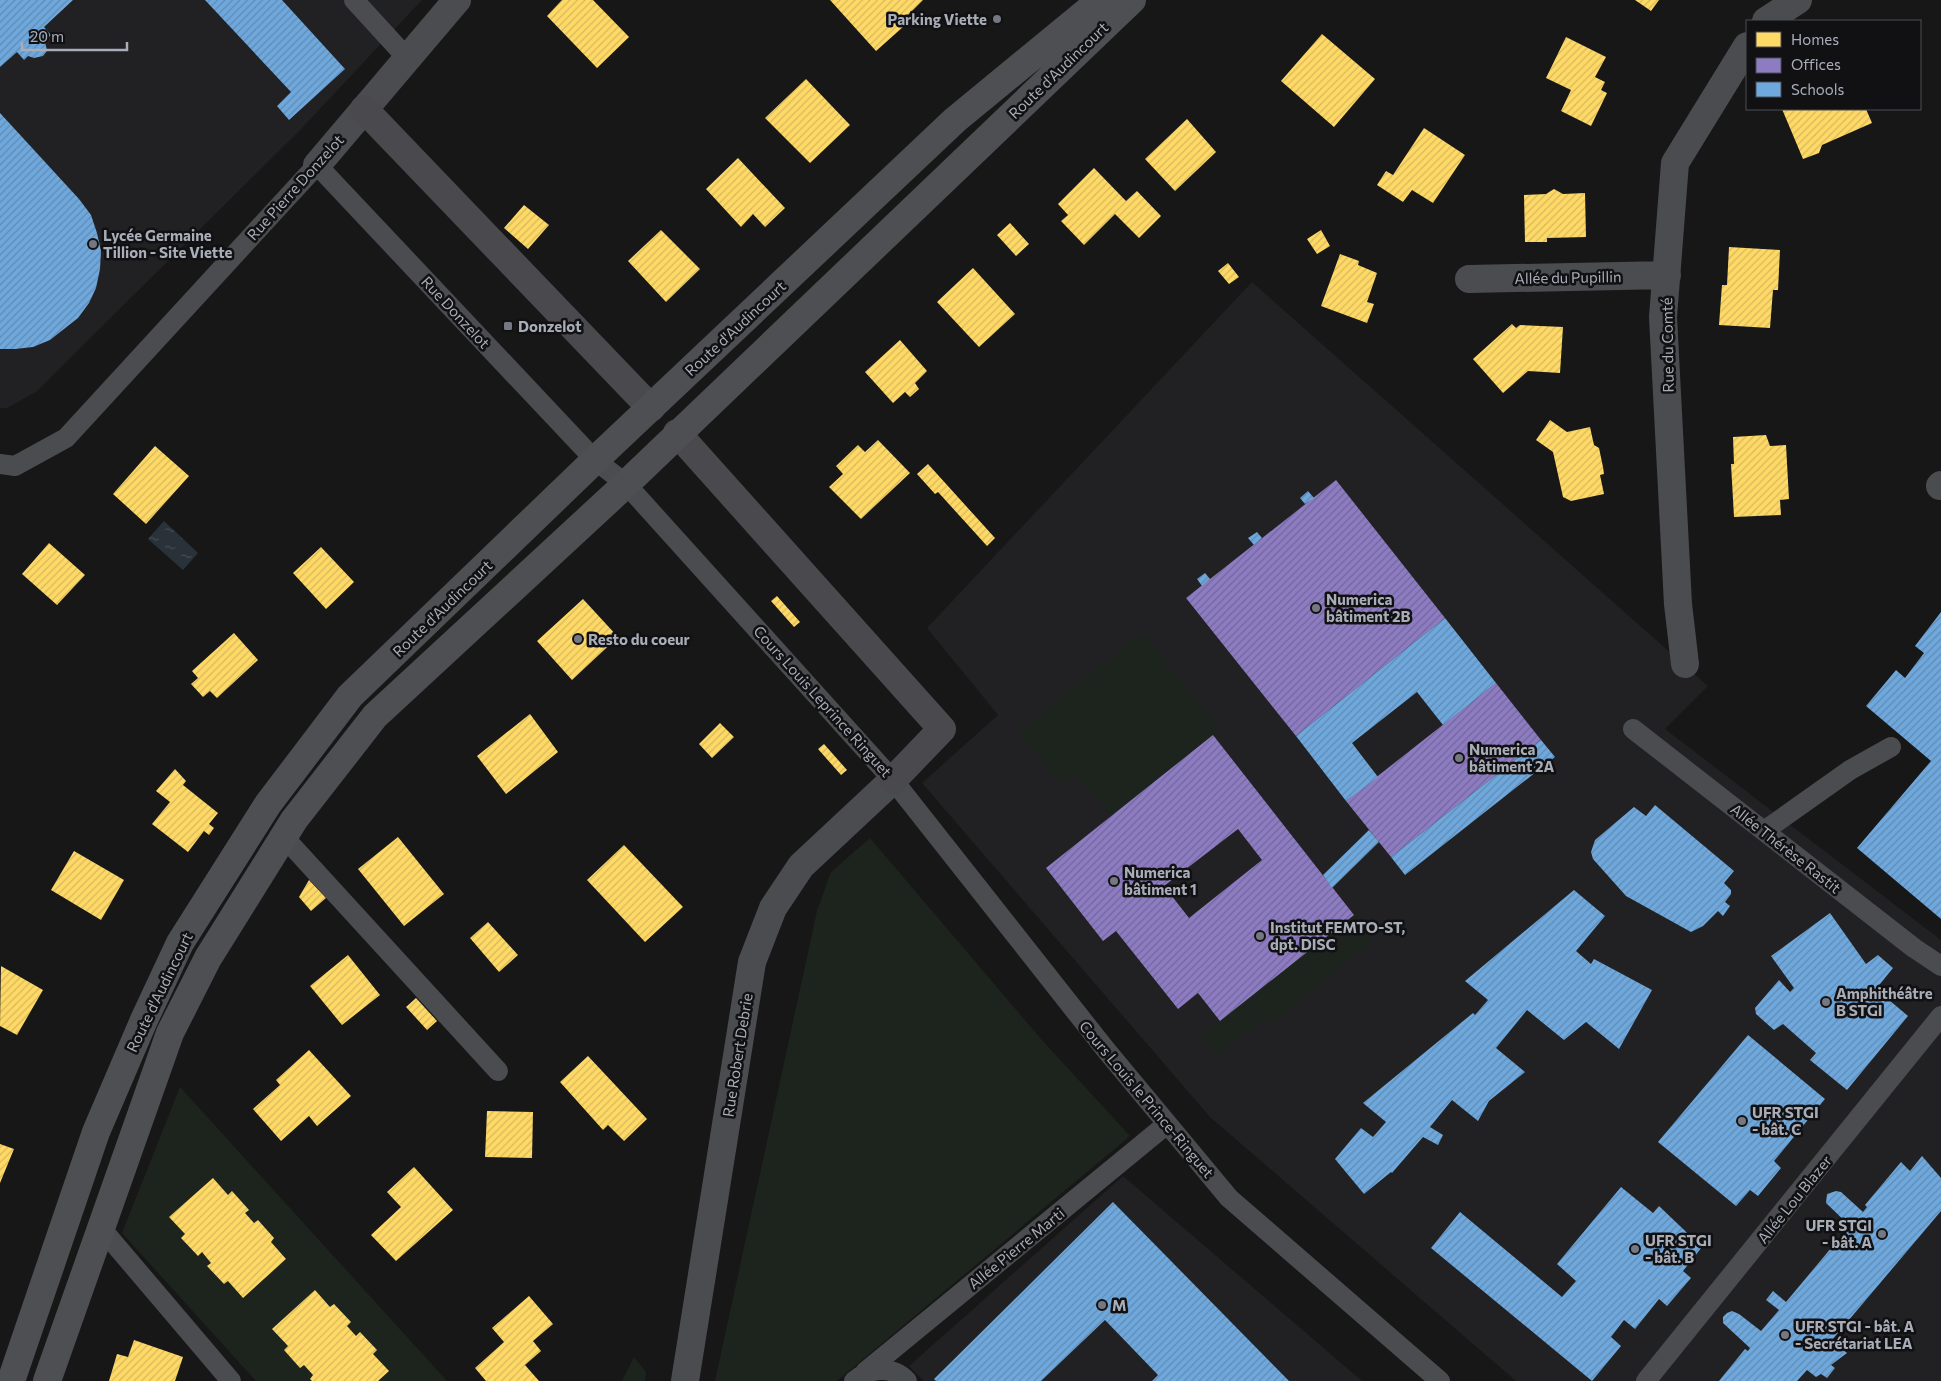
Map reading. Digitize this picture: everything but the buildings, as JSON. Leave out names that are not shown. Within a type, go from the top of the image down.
[{"type":"main road","name":"Route d'Audincourt","points":[[47,1381],[170,1033],[208,958],[284,836],[375,716],[626,484],[677,433],[1132,0]]},
{"type":"main road","name":"Route d'Audincourt","points":[[11,1381],[96,1132],[144,1020],[180,943],[263,812],[350,696],[595,460],[955,120],[1091,4]]},
{"type":"main road","points":[[651,408],[677,433]]},
{"type":"street","name":"Rue Pierre Donzelot","points":[[317,165],[457,0]]},
{"type":"street","name":"Rue du Comté","points":[[1685,664],[1678,604],[1663,317],[1675,163],[1746,48]]},
{"type":"street","points":[[364,109],[651,408]]},
{"type":"street","name":"Allée du Pupillin","points":[[1469,279],[1667,275]]},
{"type":"street","name":"Cours Louis Leprince Ringuet","points":[[677,433],[942,729],[893,780]]},
{"type":"street","name":"Rue Robert Debrie","points":[[685,1381],[752,962],[773,908],[800,866],[893,780]]},
{"type":"lane","points":[[354,0],[407,58]]},
{"type":"lane","name":"Rue Donzelot","points":[[317,165],[595,460]]},
{"type":"lane","name":"Rue Pierre Donzelot","points":[[7,465],[66,438],[317,165]]},
{"type":"lane","name":"Cours Louis Leprince Ringuet","points":[[595,460],[626,484],[893,780]]},
{"type":"lane","name":"Allée Thérèse Rastit","points":[[1633,729],[1914,948],[1941,966]]},
{"type":"lane","points":[[1764,831],[1850,770],[1892,747]]},
{"type":"lane","name":"Cours Louis le Prince-Ringuet","points":[[893,780],[1106,1050],[1229,1198],[1440,1381]]},
{"type":"lane","points":[[284,836],[498,1071]]},
{"type":"lane","name":"Allée Lou Blazer","points":[[1646,1381],[1941,1016]]},
{"type":"lane","name":"Allée Pierre Marti","points":[[859,1376],[1167,1124]]},
{"type":"lane","points":[[102,1228],[231,1381]]},
{"type":"lane","name":"Allée Pierre Marti","points":[[859,1376],[883,1370],[900,1373],[907,1381]]},
{"type":"shaded area","name":"Lycée Germaine Tillion - Site Viette","points":[[0,0],[422,0],[303,127],[36,392],[7,408],[0,408]]},
{"type":"shaded area","points":[[1252,282],[1708,686],[1665,729],[1941,940],[1941,1381],[1516,1381],[1210,1117],[922,783],[998,715],[927,628]]},
{"type":"shaded area","points":[[1142,632],[1220,730],[1111,816],[1076,774],[1061,785],[1018,732]]},
{"type":"shaded area","points":[[870,838],[1041,1039],[1130,1136],[837,1381],[715,1381],[817,911],[831,872]]},
{"type":"shaded area","points":[[1354,915],[1373,940],[1270,1025],[1265,1018],[1217,1056],[1201,1035]]},
{"type":"shaded area","points":[[180,1087],[447,1381],[256,1381],[122,1233]]},
{"type":"shaded area","points":[[1123,1176],[1362,1381],[924,1381],[909,1366]]},
{"type":"shaded area","points":[[634,1357],[646,1372],[645,1381],[622,1381]]},
{"type":"water","points":[[164,521],[198,553],[183,570],[148,539]]},
{"type":"place","name":"Parking Viette","points":[[997,19]]},
{"type":"place","name":"Lycée Germaine Tillion - Site Viette","points":[[93,244]]},
{"type":"place","name":"Donzelot","points":[[508,326]]},
{"type":"place","name":"Numerica bâtiment 2B","points":[[1316,608]]},
{"type":"place","name":"Resto du coeur","points":[[578,639]]},
{"type":"place","name":"Numerica bâtiment 2A","points":[[1459,758]]},
{"type":"place","name":"Numerica bâtiment 1","points":[[1114,881]]},
{"type":"place","name":"Institut FEMTO-ST, dpt. DISC","points":[[1260,936]]},
{"type":"place","name":"Amphithéâtre B STGI","points":[[1826,1002]]},
{"type":"place","name":"UFR STGI - bât. C","points":[[1742,1121]]},
{"type":"place","name":"UFR STGI - bât. A","points":[[1882,1234]]},
{"type":"place","name":"UFR STGI - bât. B","points":[[1635,1249]]},
{"type":"place","name":"M","points":[[1102,1305]]},
{"type":"place","name":"UFR STGI - bât. A - Secrétariat LEA","points":[[1785,1335]]}]
